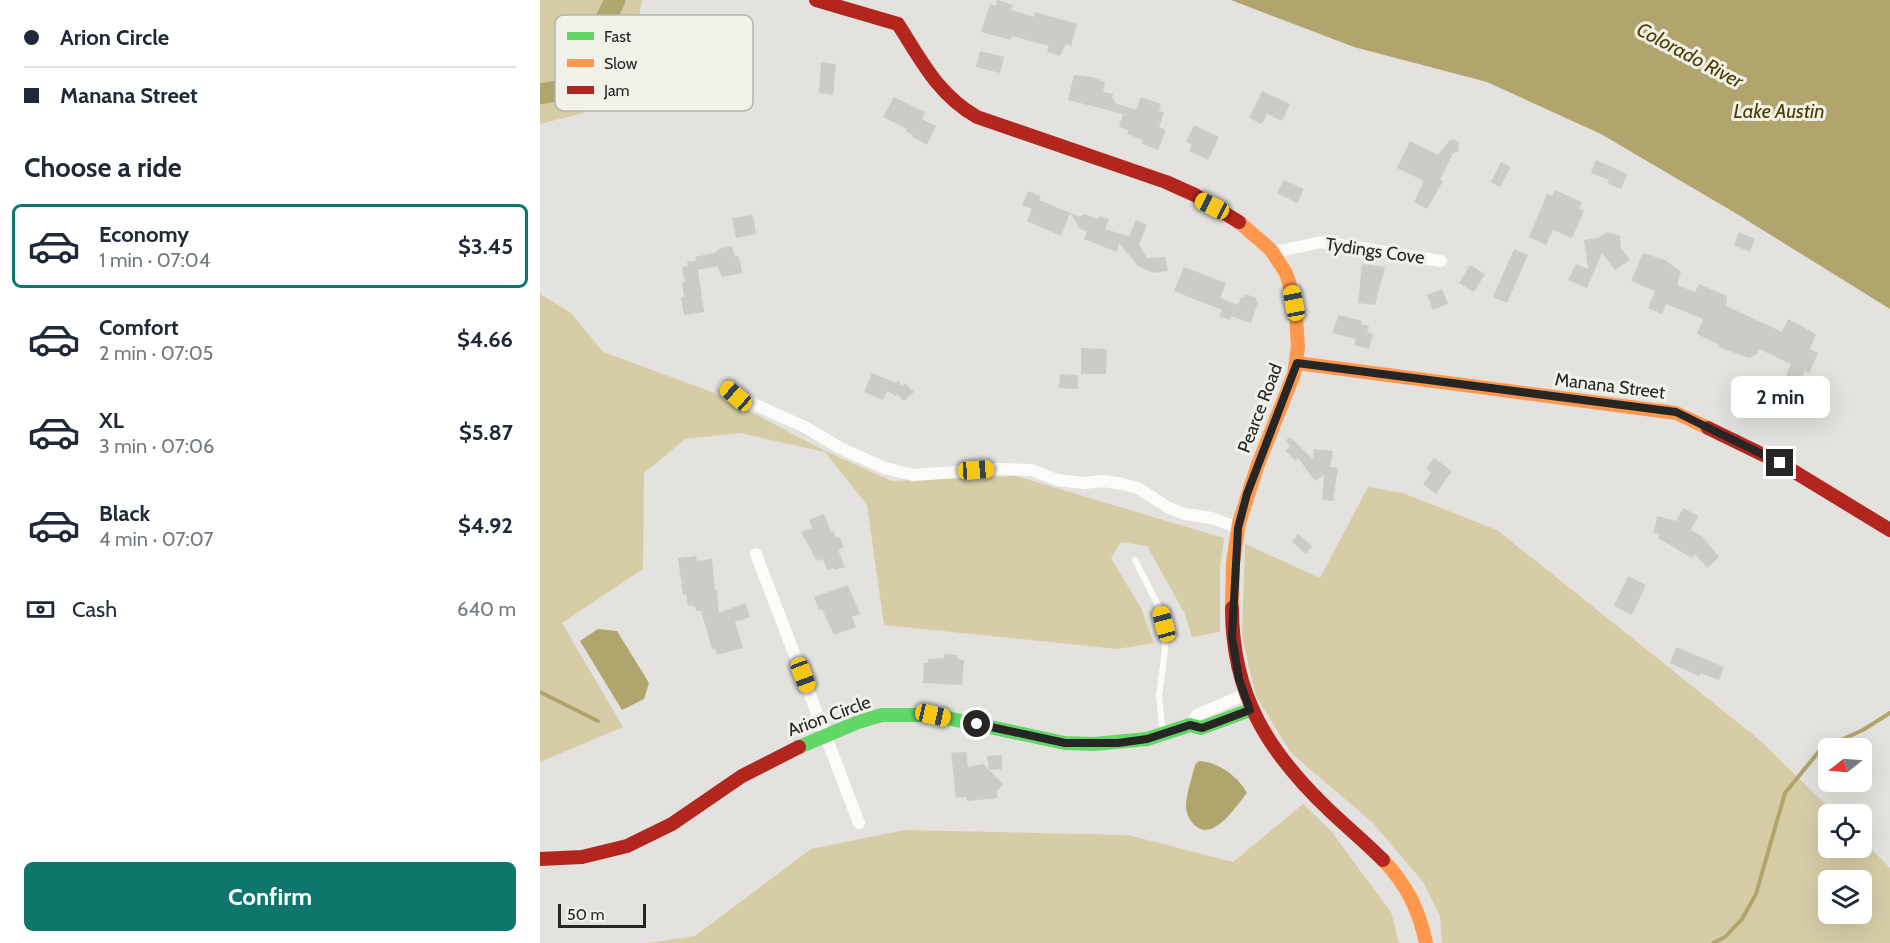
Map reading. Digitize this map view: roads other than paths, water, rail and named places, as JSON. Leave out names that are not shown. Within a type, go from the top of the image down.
[{"type":"street","name":"Pearce Road","points":[[816,0],[898,24],[942,92],[977,118],[1159,178],[1237,219],[1274,252],[1290,282],[1298,323],[1297,363],[1247,494],[1238,528],[1232,637],[1239,679],[1250,710],[1265,737],[1291,772],[1329,811],[1393,867],[1405,884],[1418,912],[1426,943]]},
{"type":"street","name":"Tydings Cove","points":[[1274,252],[1321,242],[1441,261]]},
{"type":"street","name":"Manana Street","points":[[1297,363],[1676,412],[1780,463],[1890,530]]},
{"type":"street","points":[[724,387],[736,396],[807,428],[840,448],[885,468],[913,475],[997,469],[1032,470],[1057,480],[1123,484],[1138,488],[1169,508],[1185,514],[1212,518],[1238,528]]},
{"type":"street","points":[[756,554],[859,823]]},
{"type":"street","name":"Arion Circle","points":[[540,859],[582,857],[627,846],[672,824],[759,765],[827,735],[882,715],[908,713],[933,715],[1065,743],[1118,743],[1163,734],[1190,725],[1202,728],[1211,717],[1244,695]]},
{"type":"street","name":"Arion Circle","points":[[1211,717],[1250,710]]},
{"type":"lane","points":[[1135,560],[1161,611],[1164,624],[1165,650],[1159,696],[1163,734]]},
{"type":"water","name":"Lake Austin","points":[[1231,0],[1890,0],[1890,309],[1737,214],[1601,134],[1487,82],[1354,47]]},
{"type":"water","points":[[598,629],[617,631],[649,683],[644,699],[622,710],[580,641]]},
{"type":"water","points":[[1199,761],[1213,764],[1227,771],[1247,793],[1225,819],[1211,829],[1204,830],[1193,823],[1186,807],[1195,765]]},
{"type":"waterway","points":[[608,15],[615,0]]},
{"type":"waterway","points":[[540,94],[555,91]]},
{"type":"waterway","points":[[540,692],[598,721]]},
{"type":"waterway","points":[[1713,943],[1725,937],[1742,919],[1756,894],[1785,793],[1821,749],[1863,730],[1890,713]]},
{"type":"water label","name":"Colorado River","points":[[1690,55]]}]
